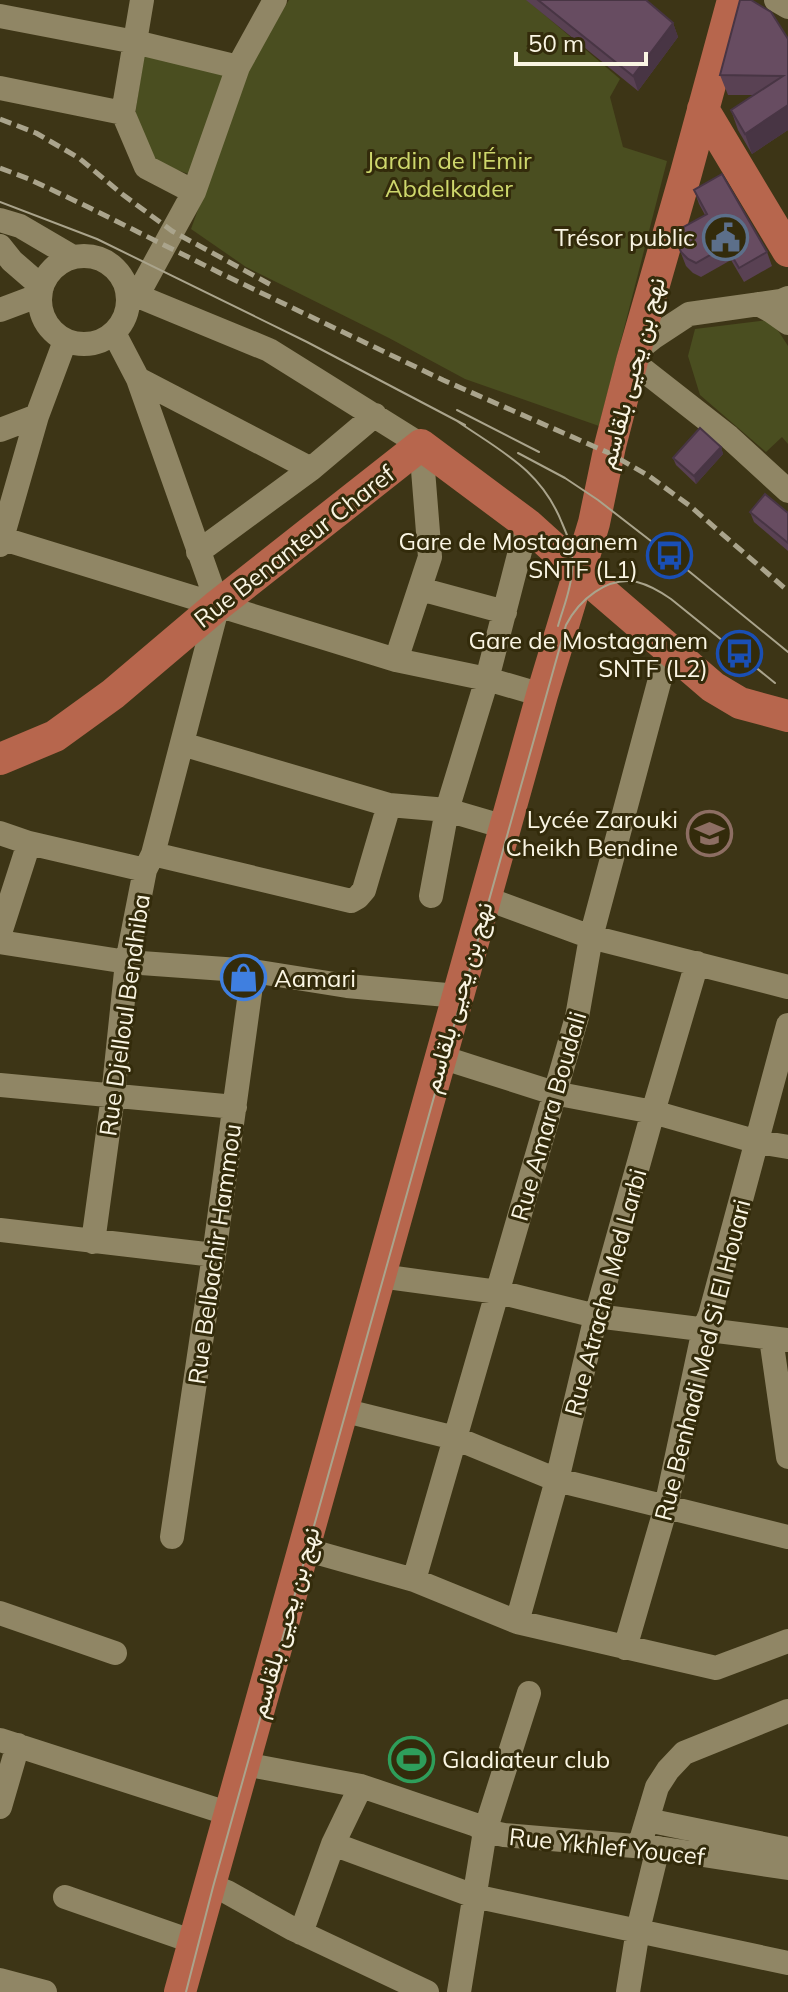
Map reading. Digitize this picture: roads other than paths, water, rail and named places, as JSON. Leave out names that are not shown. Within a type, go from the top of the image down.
[{"type":"main road","name":"نهج بن يحيى بلقاسم","points":[[180,1992],[542,695],[594,523],[633,357],[733,0]]},
{"type":"main road","points":[[703,109],[788,251]]},
{"type":"main road","points":[[686,173],[703,168],[714,169],[757,199]]},
{"type":"main road","points":[[421,445],[527,524],[713,687],[740,703],[788,716]]},
{"type":"main road","name":"Rue Benanteur Charef","points":[[0,759],[55,736],[113,694],[218,605],[421,445]]},
{"type":"main road","name":"نهج بن يحيى بلقاسم","points":[[195,1992],[213,1898],[210,1885]]},
{"type":"street","points":[[142,0],[123,113],[146,167],[194,192]]},
{"type":"street","points":[[275,0],[238,67],[194,192],[132,294],[123,321],[114,333],[91,345],[65,341],[45,322],[40,309],[41,291],[48,273],[59,263],[73,257],[101,259],[123,278],[132,294],[269,350],[421,445],[430,557],[396,660]]},
{"type":"street","points":[[776,0],[788,7]]},
{"type":"street","points":[[8,11],[238,67]]},
{"type":"street","points":[[0,88],[123,113]]},
{"type":"street","points":[[0,220],[20,226],[73,257]]},
{"type":"street","points":[[0,246],[41,291]]},
{"type":"street","points":[[655,279],[663,299],[679,312],[689,314],[781,306]]},
{"type":"street","points":[[0,310],[41,291]]},
{"type":"street","points":[[689,314],[654,337],[633,357],[788,491]]},
{"type":"street","points":[[114,333],[138,379],[218,605]]},
{"type":"street","points":[[65,341],[37,416],[1,541],[396,660],[487,679],[542,695]]},
{"type":"street","points":[[138,379],[311,469]]},
{"type":"street","points":[[198,552],[311,469],[375,415]]},
{"type":"street","points":[[0,430],[37,416]]},
{"type":"street","points":[[431,896],[447,810],[487,679],[527,524]]},
{"type":"street","points":[[420,589],[505,612]]},
{"type":"street","name":"Rue Djelloul Bendhiba","points":[[93,1242],[127,962],[149,862],[218,605]]},
{"type":"street","name":"Rue Amara Boudali","points":[[414,1580],[577,1017],[591,937],[668,649]]},
{"type":"street","points":[[182,744],[389,805],[447,810],[505,827]]},
{"type":"street","points":[[0,833],[29,843],[149,862],[351,901],[364,890],[389,805]]},
{"type":"street","points":[[0,933],[29,843]]},
{"type":"street","points":[[485,898],[591,937],[788,987]]},
{"type":"street","points":[[0,942],[127,962],[253,971],[347,986],[458,996]]},
{"type":"street","name":"Rue Atrache Med Larbi","points":[[517,1622],[557,1480],[596,1316],[697,963]]},
{"type":"street","name":"Rue Belbachir Hammou","points":[[172,1537],[253,971]]},
{"type":"street","name":"Rue Benhadi Med Si El Houari","points":[[625,1648],[666,1507],[704,1329],[788,1025]]},
{"type":"street","points":[[441,1057],[554,1093],[653,1112],[758,1142],[788,1147]]},
{"type":"street","points":[[0,1085],[235,1107]]},
{"type":"street","points":[[0,1230],[214,1255]]},
{"type":"street","points":[[380,1276],[498,1292],[596,1316],[780,1339],[788,1457]]},
{"type":"street","points":[[342,1410],[455,1438],[557,1480],[788,1537]]},
{"type":"street","points":[[304,1549],[414,1580],[517,1622],[716,1668],[788,1641]]},
{"type":"street","points":[[0,1613],[115,1653]]},
{"type":"street","points":[[459,1992],[485,1831],[529,1693]]},
{"type":"street","points":[[628,1992],[648,1848],[647,1820],[657,1787],[684,1753],[788,1711]]},
{"type":"street","points":[[0,1807],[9,1742],[230,1814]]},
{"type":"street","name":"Rue Ykhlef Youcef","points":[[244,1764],[361,1786],[504,1835],[648,1848],[788,1868]]},
{"type":"street","points":[[301,1933],[333,1844],[361,1786]]},
{"type":"street","points":[[647,1820],[788,1849]]},
{"type":"street","points":[[333,1844],[474,1896],[788,1963]]},
{"type":"street","points":[[210,1885],[301,1933],[427,1992]]},
{"type":"street","points":[[65,1897],[194,1942]]},
{"type":"street","points":[[0,1980],[45,1992]]},
{"type":"tram line","points":[[0,202],[97,239],[307,342],[465,425]]},
{"type":"tram line","points":[[457,410],[539,452]]},
{"type":"tram line","points":[[457,421],[518,464],[543,489],[553,505],[567,535],[572,559],[570,585],[558,626]]},
{"type":"tram line","points":[[518,453],[598,500],[788,652]]},
{"type":"tram line","points":[[186,1992],[566,625],[578,607],[595,592],[615,583],[637,582],[671,599],[775,683]]},
{"type":"railway","points":[[0,119],[36,133],[79,158],[172,231],[275,287]]},
{"type":"railway","points":[[0,168],[88,207],[443,380],[609,453],[649,476],[690,506],[788,591]]},
{"type":"place","name":"Trésor public","points":[[726,237]]},
{"type":"place","name":"Gare de Mostaganem SNTF (L1)","points":[[669,555]]},
{"type":"place","name":"Gare de Mostaganem SNTF (L2)","points":[[739,654]]},
{"type":"place","name":"Lycée Zarouki Cheikh Bendine","points":[[709,833]]},
{"type":"place","name":"Aamari","points":[[243,978]]},
{"type":"place","name":"Gladiateur club","points":[[411,1759]]},
{"type":"park label","name":"Jardin de l'Émir Abdelkader","points":[[449,174]]}]
